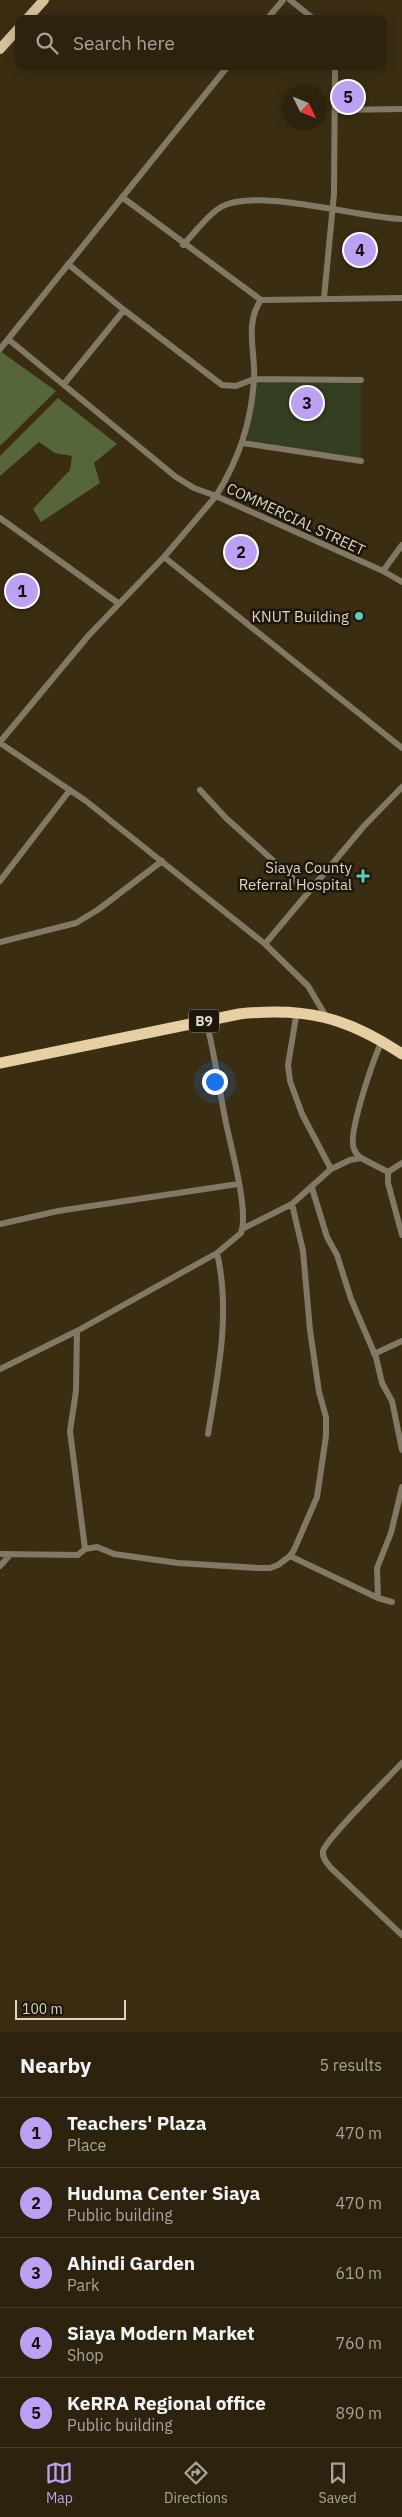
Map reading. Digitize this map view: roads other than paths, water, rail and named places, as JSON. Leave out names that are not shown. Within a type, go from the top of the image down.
[{"type":"highway","name":"B9","points":[[0,1063],[206,1020],[254,1012],[297,1012],[353,1025],[402,1054]]},
{"type":"main road","points":[[31,15],[44,0]]},
{"type":"main road","points":[[0,49],[15,32]]},
{"type":"street","points":[[270,15],[283,0]]},
{"type":"street","points":[[290,0],[309,15]]},
{"type":"street","points":[[0,349],[225,70]]},
{"type":"street","points":[[324,298],[333,208],[336,110],[335,70]]},
{"type":"street","points":[[336,110],[402,109]]},
{"type":"street","points":[[122,198],[183,245],[261,300],[402,298]]},
{"type":"street","points":[[183,245],[209,217],[231,203],[299,203],[370,216],[402,219]]},
{"type":"street","points":[[68,264],[222,386],[236,386],[254,379],[361,380]]},
{"type":"street","points":[[8,339],[176,477],[194,488],[216,496],[243,444],[254,379],[251,341],[254,316],[261,300]]},
{"type":"street","points":[[64,384],[124,310]]},
{"type":"street","points":[[243,444],[361,461]]},
{"type":"street","name":"COMMERCIAL STREET","points":[[0,742],[118,603],[164,557],[216,496],[383,571],[402,582]]},
{"type":"street","points":[[0,518],[118,603]]},
{"type":"street","points":[[383,571],[402,545]]},
{"type":"street","points":[[164,557],[402,748]]},
{"type":"street","points":[[0,742],[70,790],[265,944],[302,980],[327,1018]]},
{"type":"street","points":[[265,944],[308,892],[402,786]]},
{"type":"street","points":[[0,881],[70,790]]},
{"type":"street","points":[[200,790],[226,818],[308,892]]},
{"type":"street","points":[[0,942],[76,924],[162,861]]},
{"type":"street","points":[[297,1012],[288,1065],[290,1081],[302,1114],[331,1169]]},
{"type":"street","points":[[206,1020],[226,1122],[238,1170],[243,1217],[242,1229]]},
{"type":"street","points":[[382,1041],[370,1069],[354,1128],[353,1148],[360,1158],[388,1172]]},
{"type":"street","points":[[0,1369],[77,1331],[217,1253],[232,1242],[242,1229],[292,1204],[331,1169],[350,1160],[360,1158]]},
{"type":"street","points":[[388,1172],[402,1163]]},
{"type":"street","points":[[388,1172],[388,1183],[402,1235]]},
{"type":"street","points":[[0,1224],[58,1211],[238,1184]]},
{"type":"street","points":[[312,1188],[327,1237],[337,1255],[351,1299],[374,1354],[378,1373],[392,1401],[402,1450]]},
{"type":"street","points":[[0,1554],[66,1556],[78,1555],[85,1550],[97,1547],[114,1554],[152,1560],[258,1568],[270,1568],[290,1556],[317,1497],[326,1436],[326,1417],[318,1392],[310,1330],[303,1250],[292,1204]]},
{"type":"street","points":[[208,1434],[223,1332],[222,1279],[217,1253]]},
{"type":"street","points":[[77,1331],[76,1392],[71,1439],[85,1550]]},
{"type":"street","points":[[374,1354],[402,1340]]},
{"type":"street","points":[[378,1598],[377,1568],[395,1521],[402,1487]]},
{"type":"street","points":[[0,1566],[10,1555]]},
{"type":"street","points":[[290,1556],[378,1598],[392,1602]]},
{"type":"street","points":[[402,1763],[343,1825],[323,1851],[330,1868],[402,1935]]},
{"type":"place","name":"KeRRA Regional office","points":[[348,97]]},
{"type":"place","name":"Siaya Modern Market","points":[[360,250]]},
{"type":"place","name":"Ahindi Garden","points":[[307,403]]},
{"type":"place","name":"Huduma Center Siaya","points":[[241,552]]},
{"type":"place","name":"Teachers' Plaza","points":[[22,591]]},
{"type":"place","name":"KNUT Building","points":[[359,616]]},
{"type":"place","name":"Siaya County Referral Hospital","points":[[363,876]]}]
